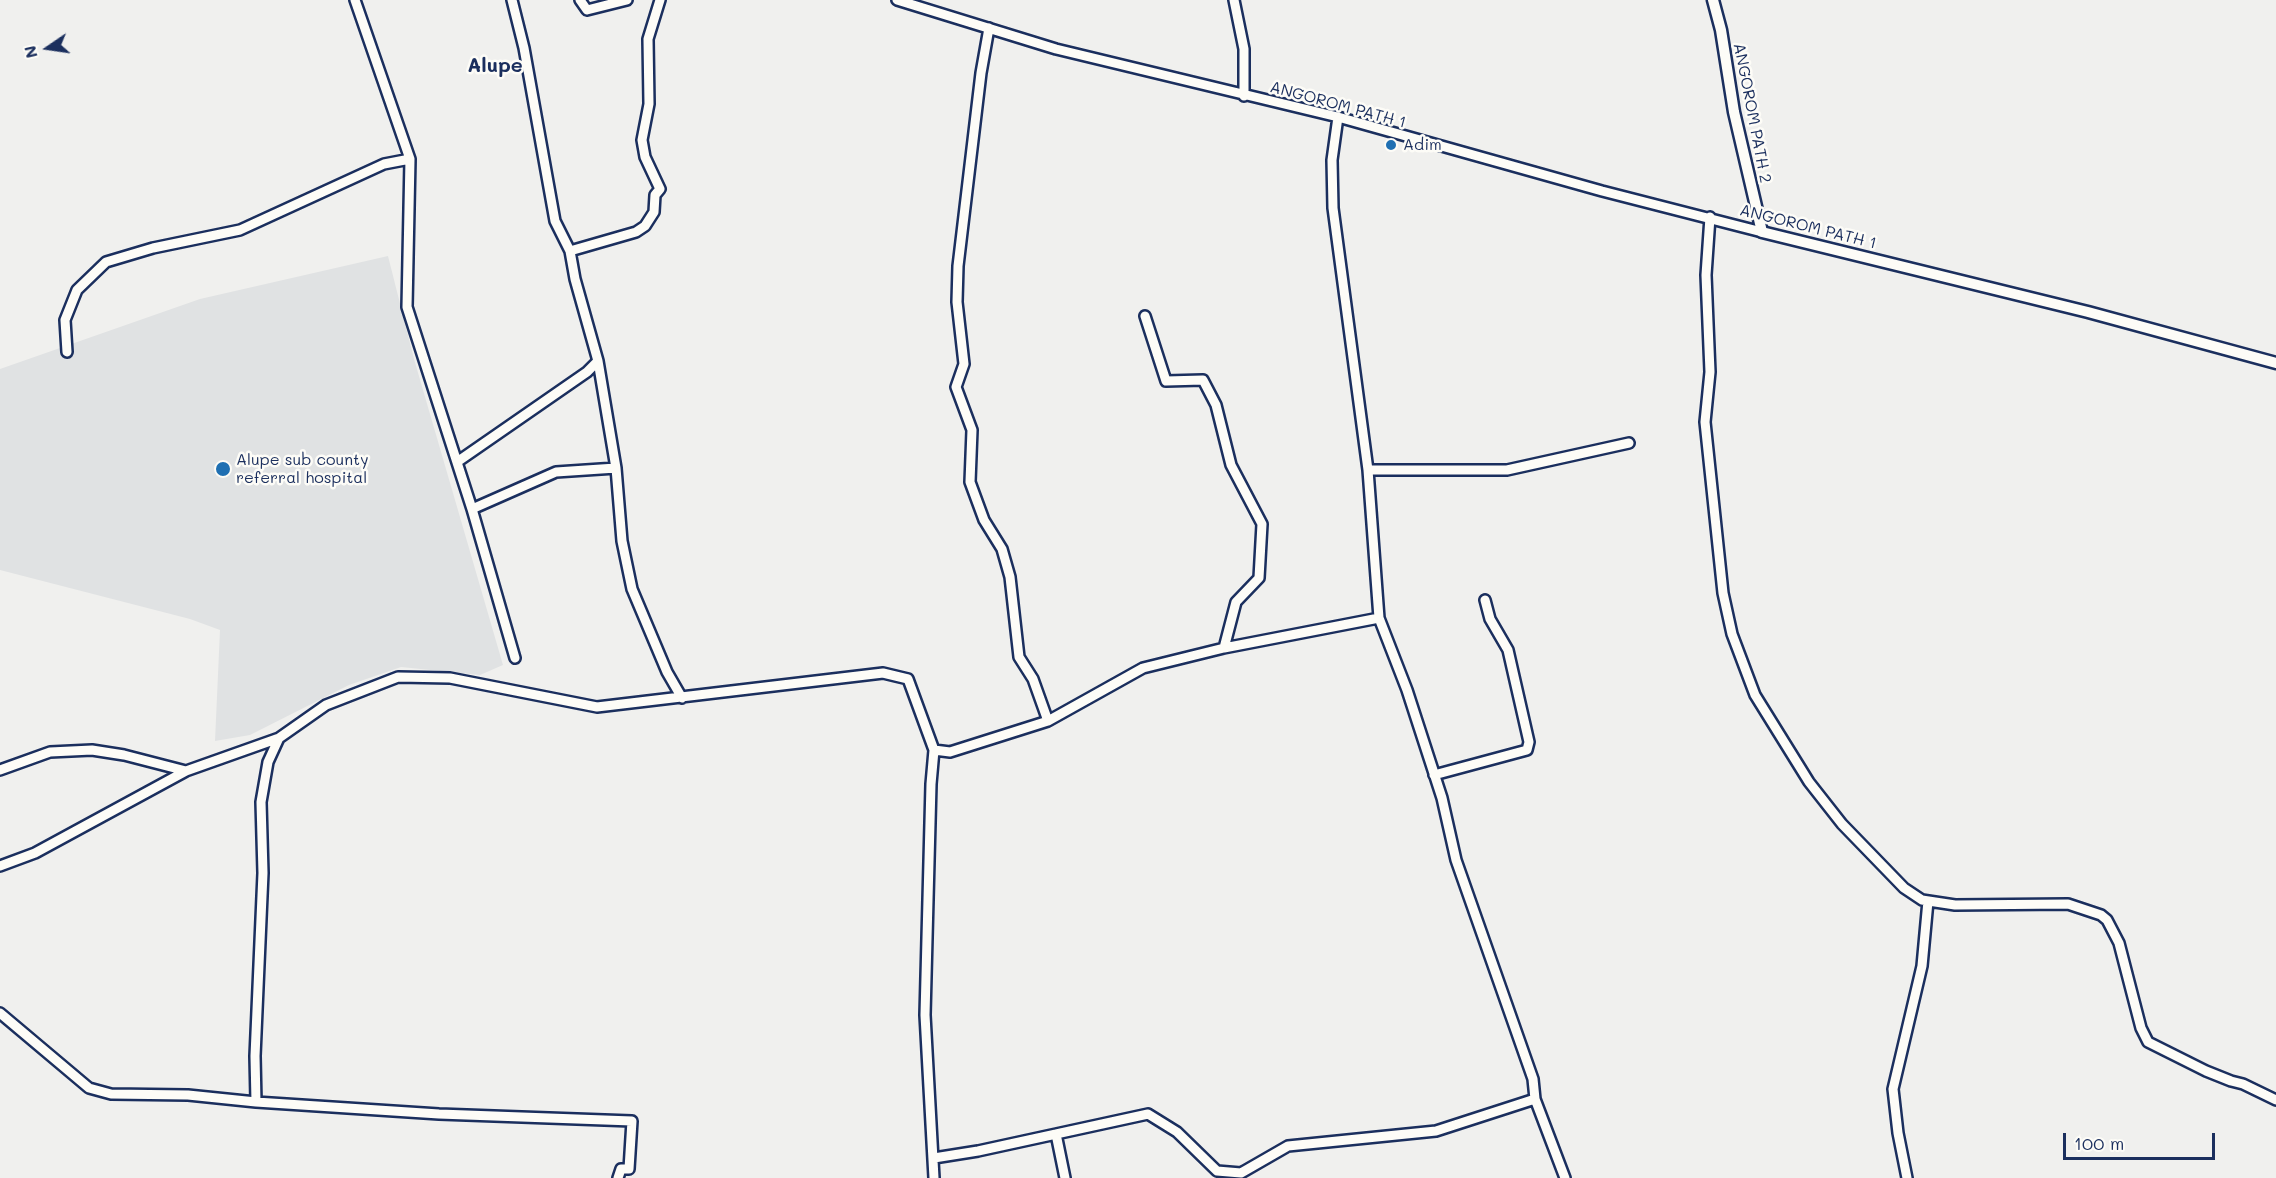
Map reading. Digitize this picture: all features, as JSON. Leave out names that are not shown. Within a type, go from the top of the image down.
[{"type":"street","points":[[355,0],[410,159],[407,307],[472,509],[515,657]]},
{"type":"street","points":[[512,0],[524,48],[555,221],[570,251],[575,279],[598,361],[616,468],[622,541],[633,589],[667,672],[682,698]]},
{"type":"street","points":[[580,0],[587,10],[627,0]]},
{"type":"street","points":[[570,251],[636,231],[645,226],[654,212],[655,195],[660,189],[645,157],[642,140],[649,104],[648,39],[660,0]]},
{"type":"street","name":"ANGOROM PATH 1","points":[[897,0],[1056,49],[1338,117],[1602,191],[2122,321],[2276,363]]},
{"type":"street","points":[[1234,0],[1244,49],[1244,96]]},
{"type":"street","name":"ANGOROM PATH 2","points":[[1713,0],[1721,30],[1734,112],[1762,232]]},
{"type":"street","points":[[989,28],[981,73],[958,266],[957,302],[964,364],[956,387],[972,430],[970,482],[984,520],[1002,549],[1010,577],[1019,657],[1033,679],[1048,721]]},
{"type":"street","points":[[1338,117],[1332,160],[1333,208],[1368,470],[1379,618],[1407,690],[1434,775],[1456,860],[1533,1079],[1535,1099],[1565,1178]]},
{"type":"street","points":[[67,352],[65,320],[77,290],[106,262],[153,248],[240,230],[384,164],[410,159]]},
{"type":"street","points":[[1710,217],[1706,275],[1710,372],[1705,422],[1723,593],[1732,634],[1755,695],[1809,782],[1842,824],[1904,888],[1928,901],[1955,904],[2068,904],[2101,915],[2107,920],[2119,943],[2141,1028],[2148,1042],[2230,1082],[2243,1084],[2276,1100]]},
{"type":"street","points":[[1145,316],[1167,381],[1203,380],[1216,405],[1231,465],[1262,524],[1259,578],[1236,602],[1224,648]]},
{"type":"street","points":[[457,462],[587,372],[598,361]]},
{"type":"street","points":[[1368,470],[1507,470],[1629,444]]},
{"type":"street","points":[[472,509],[556,472],[616,468]]},
{"type":"street","points":[[1434,775],[1527,750],[1529,742],[1508,651],[1490,619],[1485,600]]},
{"type":"street","points":[[934,750],[950,752],[1048,721],[1143,668],[1224,648],[1379,618]]},
{"type":"street","points":[[0,866],[35,853],[186,771],[279,738],[326,705],[398,677],[450,678],[597,707],[883,673],[908,679],[934,750],[931,783],[925,1015],[934,1178]]},
{"type":"street","points":[[256,1102],[255,1044],[263,873],[261,802],[268,762],[279,738]]},
{"type":"street","points":[[0,770],[50,752],[92,750],[124,755],[186,771]]},
{"type":"street","points":[[1907,1178],[1898,1133],[1893,1089],[1922,966],[1928,901]]},
{"type":"street","points":[[0,1013],[89,1088],[111,1095],[188,1095],[256,1102],[632,1121],[629,1169],[621,1169],[618,1178]]},
{"type":"street","points":[[934,1158],[1148,1114],[1177,1132],[1217,1170],[1241,1173],[1288,1146],[1436,1131],[1535,1099]]},
{"type":"street","points":[[1056,1134],[1065,1178]]},
{"type":"shaded area","name":"Alupe sub county referral hospital","points":[[388,256],[414,359],[503,665],[480,675],[401,667],[349,685],[250,735],[215,741],[220,630],[190,619],[0,570],[0,369],[200,299]]},
{"type":"place","name":"Adim","points":[[1391,145]]},
{"type":"place","name":"Alupe sub county referral hospital","points":[[223,469]]},
{"type":"district","name":"Alupe","points":[[495,66]]}]
